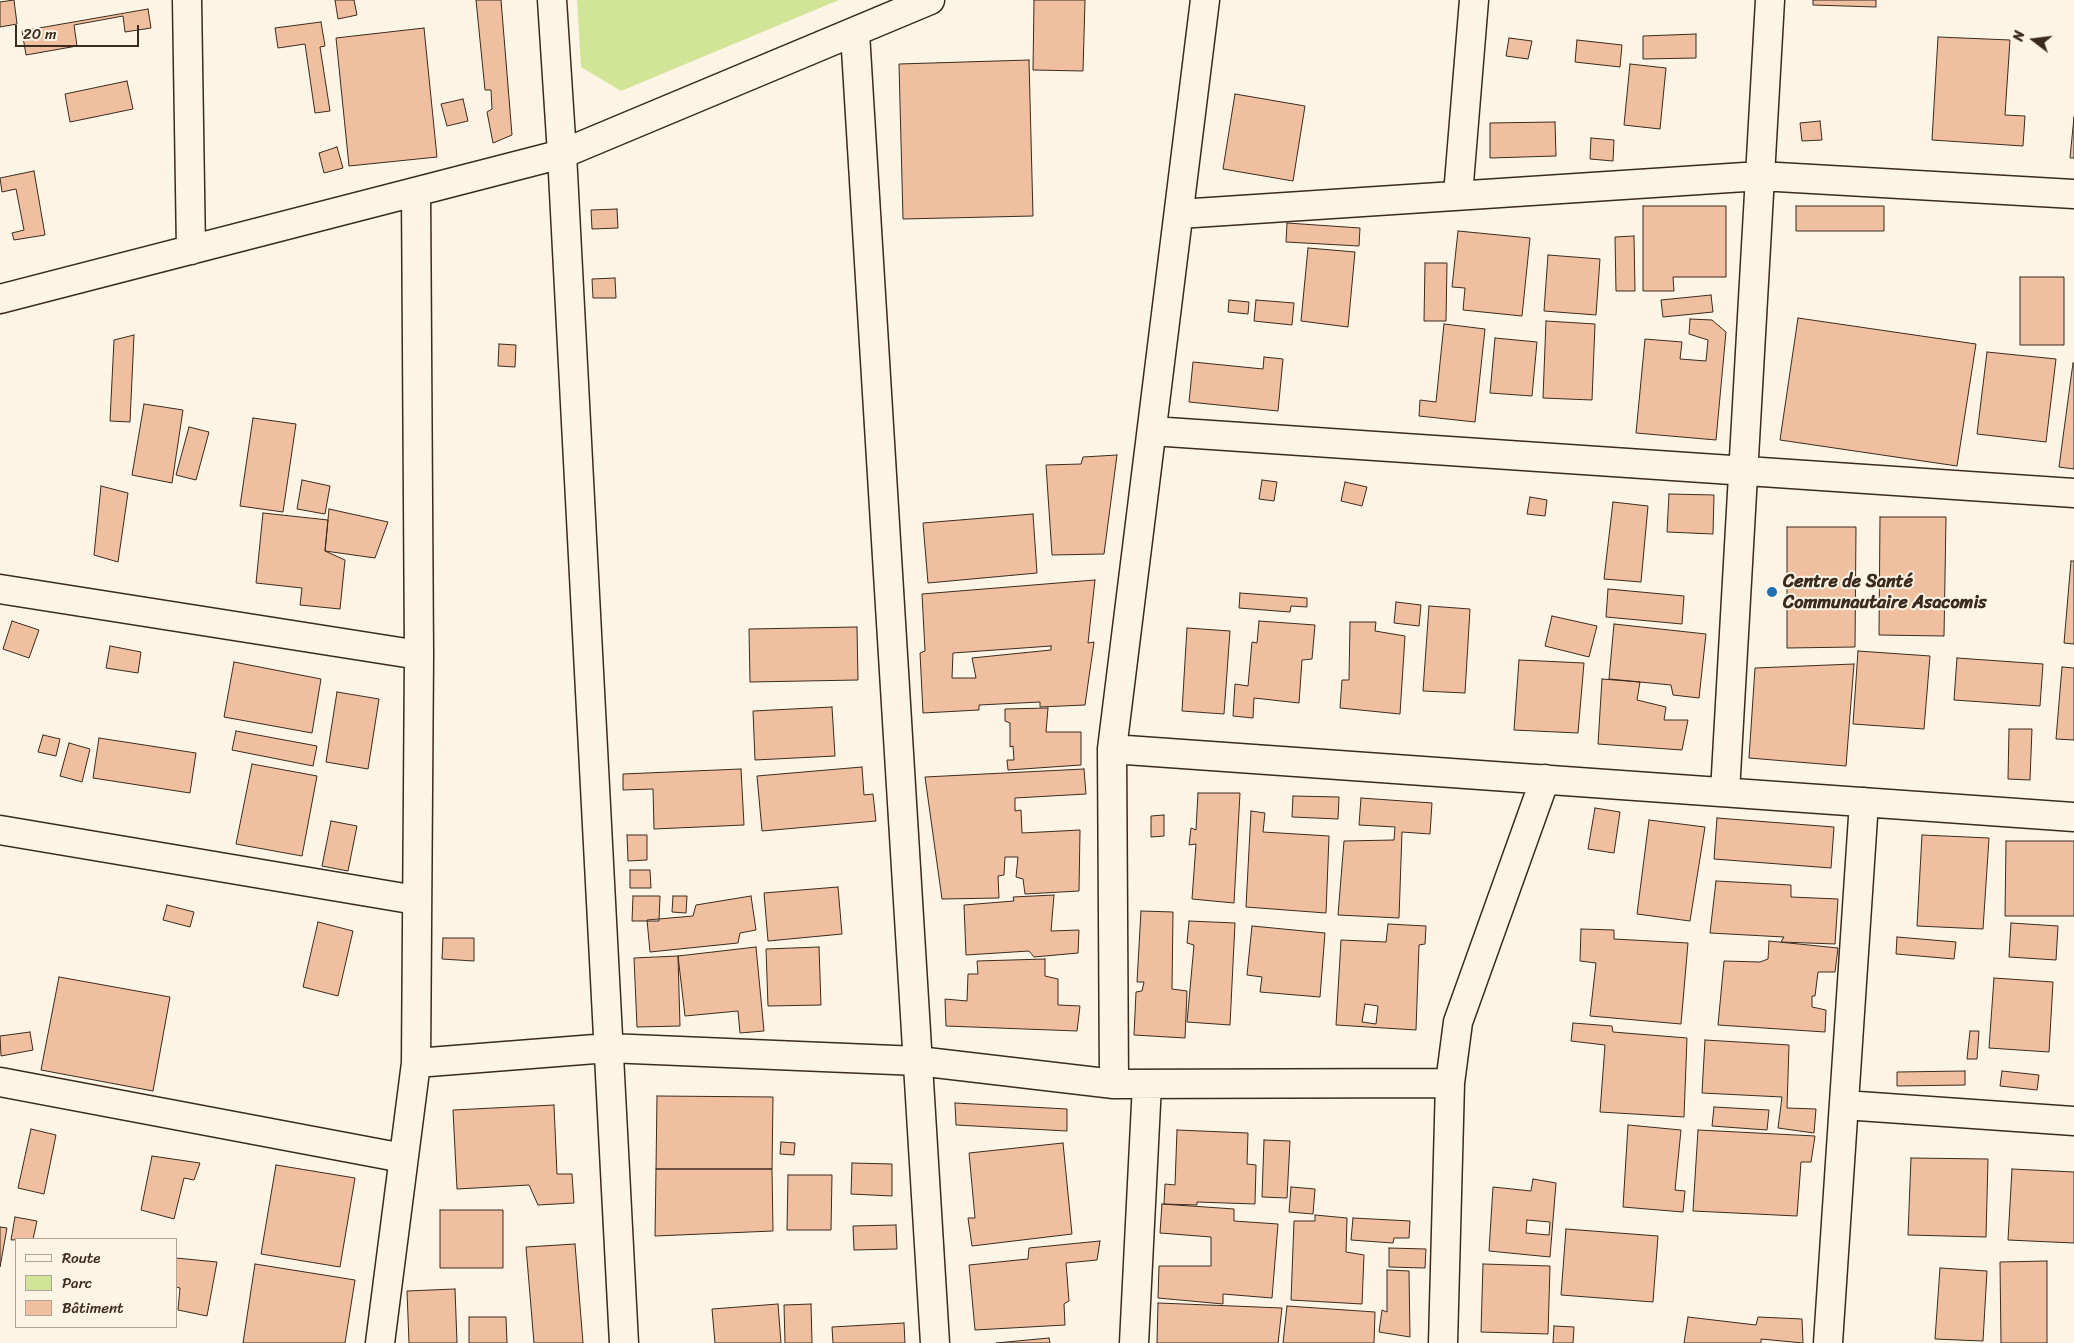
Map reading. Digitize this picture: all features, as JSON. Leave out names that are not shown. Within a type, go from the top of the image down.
[{"type":"street","points":[[187,0],[191,250]]},
{"type":"street","points":[[552,0],[562,154],[624,1343]]},
{"type":"street","points":[[0,298],[562,154],[930,0]]},
{"type":"street","points":[[1114,1084],[1112,749],[1206,0]]},
{"type":"street","points":[[1458,195],[1474,0]]},
{"type":"street","points":[[1725,792],[1770,0]]},
{"type":"street","points":[[855,33],[935,1343]]},
{"type":"street","points":[[1179,214],[1760,176],[2074,194]]},
{"type":"street","points":[[380,1343],[416,1063],[419,655],[416,192]]},
{"type":"street","points":[[1152,431],[2074,493]]},
{"type":"street","points":[[0,589],[419,655]]},
{"type":"street","points":[[1112,749],[2074,817]]},
{"type":"street","points":[[1443,1343],[1450,1083],[1458,1022],[1545,779]]},
{"type":"street","points":[[1828,1343],[1864,802]]},
{"type":"street","points":[[0,830],[416,900]]},
{"type":"street","points":[[416,1063],[608,1048],[918,1061],[1114,1084],[1450,1083]]},
{"type":"street","points":[[0,1082],[403,1158]]},
{"type":"street","points":[[1134,1343],[1147,1084]]},
{"type":"street","points":[[1844,1106],[2074,1121]]},
{"type":"green space","points":[[577,0],[839,0],[621,91],[581,67]]},
{"type":"building","points":[[14,0],[17,24],[0,27],[0,2]]},
{"type":"building","points":[[335,0],[354,0],[357,15],[338,19]]},
{"type":"building","points":[[476,0],[501,0],[512,135],[493,143],[487,112],[492,109],[491,90],[485,90]]},
{"type":"building","points":[[1034,0],[1085,0],[1083,71],[1033,70]]},
{"type":"building","points":[[1813,0],[1876,0],[1876,7],[1813,5]]},
{"type":"building","points":[[148,9],[151,28],[125,32],[123,16],[74,25],[77,46],[26,55],[22,31]]},
{"type":"building","points":[[321,22],[325,46],[320,47],[330,111],[315,113],[305,44],[278,48],[275,28]]},
{"type":"building","points":[[424,28],[437,157],[349,166],[336,38]]},
{"type":"building","points":[[1696,34],[1696,58],[1643,59],[1643,36]]},
{"type":"building","points":[[1938,37],[2010,40],[2005,115],[2025,116],[2023,146],[1932,140]]},
{"type":"building","points":[[1509,38],[1532,41],[1528,59],[1506,56]]},
{"type":"building","points":[[1577,40],[1622,45],[1620,67],[1575,62]]},
{"type":"building","points":[[1029,60],[1033,216],[903,219],[899,64]]},
{"type":"building","points":[[1630,64],[1666,68],[1660,129],[1624,125]]},
{"type":"building","points":[[127,81],[133,109],[70,122],[65,94]]},
{"type":"building","points":[[1235,94],[1305,106],[1293,181],[1223,169]]},
{"type":"building","points":[[463,99],[468,121],[447,126],[441,104]]},
{"type":"building","points":[[2074,117],[2074,158],[2070,158]]},
{"type":"building","points":[[1820,121],[1822,140],[1802,141],[1800,123]]},
{"type":"building","points":[[1555,122],[1556,156],[1490,158],[1490,123]]},
{"type":"building","points":[[1591,138],[1614,140],[1613,161],[1590,159]]},
{"type":"building","points":[[337,147],[343,168],[324,173],[319,153]]},
{"type":"building","points":[[34,171],[45,235],[14,240],[12,233],[24,230],[16,189],[2,192],[0,178]]},
{"type":"building","points":[[1643,206],[1726,206],[1726,277],[1673,277],[1674,291],[1643,291]]},
{"type":"building","points":[[1796,206],[1884,206],[1884,231],[1796,231]]},
{"type":"building","points":[[617,209],[618,228],[592,229],[591,210]]},
{"type":"building","points":[[1287,223],[1360,228],[1359,246],[1286,242]]},
{"type":"building","points":[[1458,231],[1530,238],[1522,316],[1463,310],[1465,288],[1452,287]]},
{"type":"building","points":[[1634,236],[1635,291],[1616,291],[1615,237]]},
{"type":"building","points":[[1308,248],[1355,252],[1348,327],[1301,321]]},
{"type":"building","points":[[1548,255],[1600,259],[1596,315],[1544,311]]},
{"type":"building","points":[[1425,263],[1447,263],[1446,321],[1424,321]]},
{"type":"building","points":[[2020,277],[2064,277],[2064,345],[2020,345]]},
{"type":"building","points":[[615,278],[616,298],[593,298],[592,279]]},
{"type":"building","points":[[1711,295],[1713,312],[1663,317],[1661,300]]},
{"type":"building","points":[[1229,300],[1249,302],[1248,314],[1228,312]]},
{"type":"building","points":[[1256,300],[1294,303],[1292,325],[1254,321]]},
{"type":"building","points":[[1798,318],[1976,344],[1957,466],[1780,440]]},
{"type":"building","points":[[1690,319],[1712,320],[1726,332],[1716,440],[1636,433],[1645,339],[1682,342],[1680,359],[1706,361],[1708,340],[1689,334]]},
{"type":"building","points":[[1546,321],[1595,324],[1592,400],[1543,398]]},
{"type":"building","points":[[1444,324],[1485,329],[1475,422],[1419,416],[1420,400],[1436,402]]},
{"type":"building","points":[[134,335],[130,422],[110,421],[114,340]]},
{"type":"building","points":[[1495,338],[1537,342],[1532,396],[1490,393]]},
{"type":"building","points":[[499,344],[516,345],[515,367],[498,366]]},
{"type":"building","points":[[1987,352],[2056,359],[2046,442],[1977,434]]},
{"type":"building","points":[[1264,357],[1283,359],[1278,411],[1189,402],[1193,362],[1263,369]]},
{"type":"building","points":[[2074,363],[2074,469],[2059,467]]},
{"type":"building","points":[[144,404],[183,410],[172,483],[132,475]]},
{"type":"building","points":[[253,418],[296,424],[283,512],[240,506]]},
{"type":"building","points":[[189,427],[209,432],[196,480],[176,475]]},
{"type":"building","points":[[1117,455],[1104,554],[1052,555],[1046,465],[1081,464],[1083,457]]},
{"type":"building","points":[[302,480],[330,486],[325,514],[297,509]]},
{"type":"building","points":[[1262,480],[1277,482],[1274,501],[1259,499]]},
{"type":"building","points":[[1345,482],[1367,487],[1362,506],[1341,501]]},
{"type":"building","points":[[101,486],[128,493],[118,562],[94,555]]},
{"type":"building","points":[[1669,494],[1714,495],[1713,534],[1667,532]]},
{"type":"building","points":[[1530,497],[1547,500],[1545,516],[1527,514]]},
{"type":"building","points":[[1613,502],[1648,506],[1641,582],[1604,579]]},
{"type":"building","points":[[329,509],[388,522],[375,558],[325,551]]},
{"type":"building","points":[[263,513],[328,520],[325,551],[345,560],[340,609],[300,605],[302,588],[256,583]]},
{"type":"building","points":[[1033,514],[1037,573],[928,583],[923,523]]},
{"type":"building","points":[[1880,517],[1946,517],[1944,636],[1879,635]]},
{"type":"building","points":[[1787,527],[1856,527],[1855,647],[1787,648]]},
{"type":"building","points":[[2071,561],[2074,561],[2074,644],[2064,643]]},
{"type":"building","points":[[1095,580],[1088,643],[1094,642],[1085,705],[1040,707],[1040,702],[979,705],[979,710],[923,713],[920,653],[925,651],[922,594]],"holes":[[[1051,646],[1051,650],[972,658],[976,678],[952,678],[953,653]]]},
{"type":"building","points":[[1608,589],[1684,596],[1682,624],[1606,617]]},
{"type":"building","points":[[1240,593],[1307,598],[1307,607],[1291,606],[1290,612],[1239,608]]},
{"type":"building","points":[[1396,602],[1421,605],[1419,626],[1394,623]]},
{"type":"building","points":[[1429,606],[1470,609],[1465,693],[1423,691]]},
{"type":"building","points":[[1552,616],[1597,626],[1589,657],[1545,646]]},
{"type":"building","points":[[12,621],[39,630],[29,658],[3,649]]},
{"type":"building","points":[[1259,621],[1315,625],[1312,659],[1302,660],[1299,703],[1254,698],[1253,718],[1233,716],[1235,684],[1248,686],[1252,642],[1257,643]]},
{"type":"building","points":[[1350,622],[1376,622],[1375,631],[1405,636],[1400,714],[1340,708],[1342,680],[1349,680]]},
{"type":"building","points":[[1614,624],[1706,634],[1699,698],[1673,695],[1671,685],[1609,679]]},
{"type":"building","points":[[857,627],[858,680],[750,682],[749,629]]},
{"type":"building","points":[[1187,628],[1230,631],[1224,714],[1182,711]]},
{"type":"building","points":[[110,646],[141,652],[138,673],[106,668]]},
{"type":"building","points":[[1858,651],[1930,656],[1924,729],[1853,724]]},
{"type":"building","points":[[1957,658],[2043,664],[2040,706],[1954,700]]},
{"type":"building","points":[[1519,660],[1584,663],[1578,733],[1514,730]]},
{"type":"building","points":[[234,662],[321,679],[312,733],[224,717]]},
{"type":"building","points":[[1854,664],[1846,766],[1749,758],[1755,668]]},
{"type":"building","points":[[2062,667],[2074,668],[2074,740],[2056,739]]},
{"type":"building","points":[[1602,679],[1640,682],[1637,700],[1666,707],[1664,720],[1688,720],[1682,750],[1598,744]]},
{"type":"building","points":[[337,692],[379,699],[368,769],[326,762]]},
{"type":"building","points":[[832,707],[835,756],[755,760],[753,711]]},
{"type":"building","points":[[1048,708],[1046,732],[1081,732],[1081,765],[1008,770],[1007,760],[1014,760],[1013,746],[1010,747],[1010,723],[1005,721],[1005,709]]},
{"type":"building","points":[[2009,729],[2032,729],[2030,780],[2008,779]]},
{"type":"building","points":[[236,731],[317,746],[313,766],[232,750]]},
{"type":"building","points":[[43,735],[60,739],[56,756],[38,752]]},
{"type":"building","points":[[99,738],[196,753],[190,793],[93,778]]},
{"type":"building","points":[[69,743],[90,749],[82,782],[60,776]]},
{"type":"building","points":[[252,764],[317,776],[302,856],[236,844]]},
{"type":"building","points":[[862,767],[864,795],[873,794],[876,821],[762,831],[757,776]]},
{"type":"building","points":[[741,769],[744,825],[654,829],[653,789],[623,790],[623,774]]},
{"type":"building","points":[[1084,769],[1086,794],[1015,798],[1015,811],[1021,810],[1022,833],[1080,830],[1079,891],[1025,894],[1023,879],[1016,877],[1018,857],[1005,857],[1004,875],[998,876],[999,898],[942,899],[925,777]]},
{"type":"building","points":[[1198,793],[1240,793],[1234,903],[1192,899],[1196,844],[1189,845],[1191,828],[1196,830]]},
{"type":"building","points":[[1293,796],[1339,797],[1338,819],[1292,817]]},
{"type":"building","points":[[1361,798],[1432,803],[1430,834],[1402,832],[1399,918],[1338,915],[1344,841],[1394,840],[1395,827],[1359,825]]},
{"type":"building","points":[[1595,808],[1620,812],[1614,853],[1588,849]]},
{"type":"building","points":[[1251,811],[1265,813],[1263,832],[1329,836],[1326,913],[1246,907]]},
{"type":"building","points":[[1164,815],[1164,836],[1151,837],[1151,816]]},
{"type":"building","points":[[1717,818],[1834,827],[1831,868],[1714,859]]},
{"type":"building","points":[[1649,820],[1705,827],[1690,921],[1637,914]]},
{"type":"building","points":[[331,821],[357,826],[348,871],[322,866]]},
{"type":"building","points":[[627,835],[647,835],[647,860],[628,861]]},
{"type":"building","points":[[1922,835],[1989,838],[1983,929],[1917,926]]},
{"type":"building","points":[[2006,841],[2074,841],[2074,916],[2005,916]]},
{"type":"building","points":[[630,870],[650,870],[651,888],[630,888]]},
{"type":"building","points":[[1716,881],[1791,885],[1791,897],[1838,899],[1835,944],[1781,942],[1784,937],[1710,933]]},
{"type":"building","points":[[838,887],[842,934],[768,941],[764,893]]},
{"type":"building","points":[[1054,895],[1051,931],[1079,930],[1078,953],[1034,957],[1029,951],[966,955],[964,905],[1014,901],[1013,897]]},
{"type":"building","points":[[633,896],[660,896],[659,921],[632,921]]},
{"type":"building","points":[[673,896],[687,896],[686,913],[672,912]]},
{"type":"building","points":[[751,896],[756,930],[740,933],[738,943],[650,952],[647,920],[693,916],[696,905]]},
{"type":"building","points":[[167,905],[194,912],[190,927],[163,920]]},
{"type":"building","points":[[1141,911],[1173,912],[1172,989],[1187,991],[1185,1038],[1134,1035],[1136,992],[1142,991],[1144,982],[1137,982]]},
{"type":"building","points":[[1189,921],[1235,923],[1230,1025],[1187,1022],[1194,945],[1187,943]]},
{"type":"building","points":[[318,922],[353,931],[338,996],[303,987]]},
{"type":"building","points":[[2011,923],[2058,926],[2056,960],[2009,957]]},
{"type":"building","points":[[1388,924],[1426,926],[1425,944],[1419,945],[1416,1030],[1336,1025],[1341,940],[1386,942]],"holes":[[[1365,1004],[1378,1006],[1376,1024],[1362,1022]]]},
{"type":"building","points":[[1252,926],[1325,933],[1320,997],[1260,992],[1262,977],[1247,975]]},
{"type":"building","points":[[1581,929],[1614,930],[1614,939],[1688,943],[1681,1024],[1590,1016],[1596,963],[1580,961]]},
{"type":"building","points":[[1897,937],[1956,942],[1954,959],[1896,954]]},
{"type":"building","points":[[443,938],[474,938],[474,961],[442,959]]},
{"type":"building","points":[[1769,941],[1838,948],[1835,972],[1818,972],[1815,996],[1812,996],[1812,1007],[1826,1010],[1825,1032],[1718,1025],[1724,961],[1760,962],[1768,959]]},
{"type":"building","points":[[756,947],[764,1031],[740,1033],[738,1011],[685,1016],[678,956]]},
{"type":"building","points":[[819,947],[821,1005],[768,1006],[766,949]]},
{"type":"building","points":[[678,956],[680,1026],[637,1027],[634,958]]},
{"type":"building","points":[[1045,959],[1045,976],[1058,979],[1058,1005],[1080,1006],[1077,1031],[946,1026],[945,999],[967,1001],[968,974],[978,974],[977,961]]},
{"type":"building","points":[[59,977],[170,997],[153,1091],[41,1070]]},
{"type":"building","points":[[1994,978],[2053,982],[2049,1052],[1989,1048]]},
{"type":"building","points":[[1573,1023],[1612,1026],[1613,1032],[1687,1038],[1684,1117],[1600,1112],[1605,1045],[1571,1041]]},
{"type":"building","points":[[1970,1031],[1979,1031],[1977,1059],[1967,1059]]},
{"type":"building","points":[[30,1032],[33,1050],[1,1056],[0,1036]]},
{"type":"building","points":[[1705,1040],[1789,1045],[1787,1108],[1816,1109],[1814,1133],[1778,1128],[1782,1097],[1702,1093]]},
{"type":"building","points":[[1965,1071],[1965,1085],[1897,1086],[1897,1072]]},
{"type":"building","points":[[2002,1071],[2039,1075],[2037,1090],[2000,1086]]},
{"type":"building","points":[[657,1096],[773,1097],[772,1169],[656,1169]]},
{"type":"building","points":[[955,1103],[1067,1109],[1067,1131],[956,1125]]},
{"type":"building","points":[[554,1105],[557,1174],[572,1174],[574,1203],[538,1205],[529,1185],[457,1189],[453,1110]]},
{"type":"building","points":[[1714,1107],[1769,1110],[1767,1130],[1712,1126]]},
{"type":"building","points":[[1628,1125],[1681,1130],[1675,1190],[1685,1191],[1683,1212],[1623,1207]]},
{"type":"building","points":[[31,1129],[56,1135],[44,1194],[18,1188]]},
{"type":"building","points":[[1177,1130],[1248,1133],[1247,1164],[1256,1165],[1255,1204],[1197,1202],[1197,1205],[1164,1204],[1165,1184],[1175,1185]]},
{"type":"building","points":[[1698,1130],[1815,1136],[1811,1162],[1801,1162],[1797,1216],[1693,1211]]},
{"type":"building","points":[[1264,1140],[1290,1141],[1287,1198],[1262,1197]]},
{"type":"building","points":[[781,1142],[795,1143],[794,1155],[780,1154]]},
{"type":"building","points":[[1063,1143],[1072,1234],[972,1246],[968,1218],[975,1218],[969,1153]]},
{"type":"building","points":[[152,1156],[200,1163],[194,1180],[184,1178],[174,1219],[141,1210]]},
{"type":"building","points":[[1911,1158],[1988,1159],[1986,1237],[1908,1235]]},
{"type":"building","points":[[852,1163],[892,1164],[892,1196],[851,1194]]},
{"type":"building","points":[[276,1165],[355,1178],[340,1267],[261,1254]]},
{"type":"building","points":[[656,1169],[772,1169],[773,1231],[655,1236]]},
{"type":"building","points":[[2012,1169],[2074,1172],[2074,1243],[2008,1240]]},
{"type":"building","points":[[788,1175],[832,1175],[831,1230],[787,1230]]},
{"type":"building","points":[[1533,1179],[1556,1183],[1550,1257],[1489,1251],[1493,1187],[1531,1191]],"holes":[[[1527,1220],[1550,1222],[1549,1235],[1526,1233]]]},
{"type":"building","points":[[1291,1187],[1315,1189],[1313,1214],[1289,1212]]},
{"type":"building","points":[[1162,1204],[1234,1209],[1234,1221],[1278,1224],[1272,1298],[1223,1294],[1223,1304],[1158,1298],[1159,1266],[1211,1266],[1211,1237],[1160,1233]]},
{"type":"building","points":[[440,1210],[503,1210],[503,1268],[440,1268]]},
{"type":"building","points":[[1315,1215],[1347,1218],[1346,1252],[1364,1255],[1362,1304],[1291,1300],[1294,1221],[1315,1221]]},
{"type":"building","points":[[15,1217],[37,1221],[33,1238],[15,1238],[15,1240],[11,1240]]},
{"type":"building","points":[[1353,1218],[1410,1221],[1409,1238],[1394,1238],[1393,1243],[1351,1240]]},
{"type":"building","points":[[896,1225],[897,1249],[854,1250],[853,1226]]},
{"type":"building","points":[[0,1227],[7,1228],[0,1267]]},
{"type":"building","points":[[1566,1229],[1658,1236],[1653,1302],[1561,1295]]},
{"type":"building","points":[[1100,1241],[1097,1260],[1066,1263],[1069,1301],[1064,1304],[1065,1325],[975,1330],[969,1265],[1028,1259],[1029,1248]]},
{"type":"building","points":[[575,1244],[583,1343],[534,1343],[526,1247]]},
{"type":"building","points":[[1389,1248],[1426,1249],[1425,1268],[1389,1267]]},
{"type":"building","points":[[178,1258],[217,1262],[207,1316],[178,1310],[180,1288],[178,1288]]},
{"type":"building","points":[[2047,1261],[2047,1343],[2001,1343],[2000,1262]]},
{"type":"building","points":[[255,1264],[355,1280],[345,1343],[243,1343]]},
{"type":"building","points":[[1483,1264],[1550,1266],[1548,1334],[1481,1332]]},
{"type":"building","points":[[1940,1268],[1987,1271],[1983,1341],[1935,1339]]},
{"type":"building","points":[[1387,1270],[1409,1271],[1410,1337],[1379,1332],[1382,1310],[1387,1312]]},
{"type":"building","points":[[455,1289],[457,1343],[409,1343],[407,1291]]},
{"type":"building","points":[[1158,1303],[1282,1308],[1278,1343],[1157,1343]]},
{"type":"building","points":[[778,1304],[781,1343],[715,1343],[712,1309]]},
{"type":"building","points":[[811,1304],[812,1343],[785,1343],[784,1305]]},
{"type":"building","points":[[1287,1306],[1375,1312],[1374,1343],[1283,1343]]},
{"type":"building","points":[[469,1317],[506,1317],[507,1343],[469,1343]]},
{"type":"building","points":[[1688,1317],[1756,1325],[1758,1317],[1802,1319],[1803,1343],[1761,1339],[1761,1343],[1684,1343]]},
{"type":"building","points":[[904,1323],[905,1343],[833,1343],[832,1327]]},
{"type":"building","points":[[1554,1326],[1574,1327],[1573,1343],[1553,1343]]},
{"type":"building","points":[[1049,1338],[1050,1343],[996,1343]]},
{"type":"place","name":"Centre de Santé Communautaire Asacomis","points":[[1772,592]]}]
